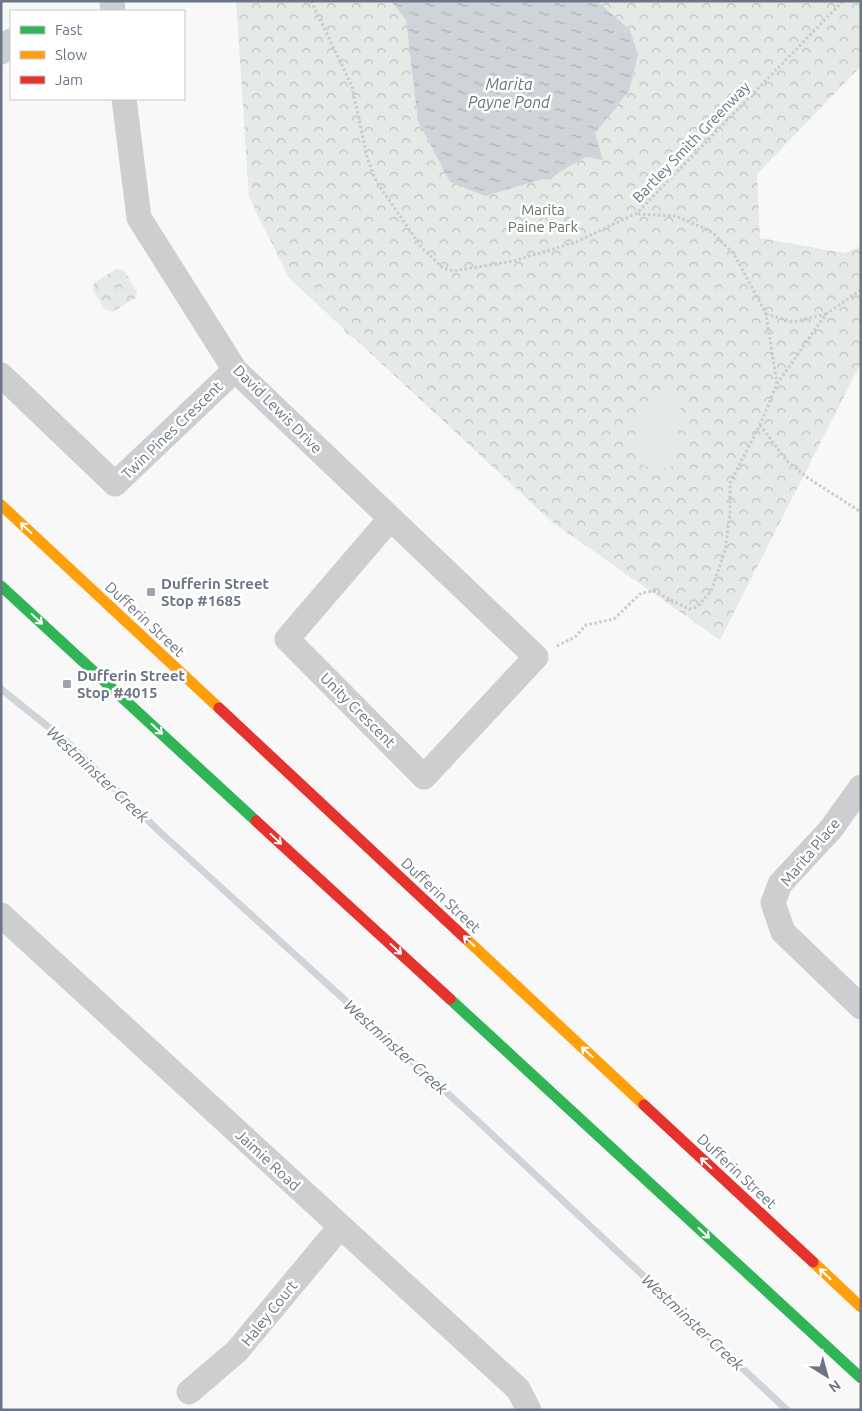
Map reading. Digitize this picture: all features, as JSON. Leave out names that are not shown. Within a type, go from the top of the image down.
[{"type":"main road","name":"Dufferin Street","points":[[1,505],[861,1307]]},
{"type":"main road","points":[[1,586],[861,1378]]},
{"type":"street","points":[[1,52],[10,42]]},
{"type":"street","name":"David Lewis Drive","points":[[124,100],[139,218],[235,370],[536,657]]},
{"type":"street","name":"Twin Pines Crescent","points":[[1,375],[115,484],[235,370]]},
{"type":"street","name":"Unity Crescent","points":[[390,518],[287,639],[424,777],[536,657]]},
{"type":"street","name":"Marita Place","points":[[861,787],[831,829],[780,884],[773,903],[782,932],[861,1007]]},
{"type":"street","name":"Jaimie Road","points":[[1,915],[518,1389],[529,1410]]},
{"type":"street","name":"Haley Court","points":[[189,1392],[237,1351],[340,1227]]},
{"type":"path","name":"Bartley Smith Greenway","points":[[311,1],[352,86],[367,157],[376,181],[422,248],[443,268],[454,271],[514,261],[576,242],[638,214],[843,1]]},
{"type":"path","points":[[638,214],[676,216],[712,232],[734,254],[766,314],[777,384]]},
{"type":"path","points":[[766,314],[794,322],[826,314],[861,290]]},
{"type":"path","points":[[536,657],[575,638],[586,625],[614,619],[640,593],[654,592],[689,609],[697,606],[711,591],[725,550],[730,513],[730,483],[760,425],[777,384],[826,314]]},
{"type":"path","points":[[760,425],[787,461],[808,478],[861,512]]},
{"type":"green space","name":"Marita Paine Park","points":[[236,1],[861,1],[861,66],[757,174],[760,238],[844,253],[861,246],[861,363],[720,640],[552,522],[354,338],[349,336],[342,327],[289,278],[249,197]]},
{"type":"green space","points":[[116,269],[124,270],[137,292],[136,298],[112,312],[104,309],[93,290],[94,283]]},
{"type":"green space","points":[[666,395],[674,397],[681,406],[675,458],[673,465],[668,467],[650,468],[645,466],[640,463],[634,453],[642,405],[653,396]]},
{"type":"water","name":"Marita Payne Pond","points":[[391,1],[597,1],[630,30],[638,55],[629,91],[595,133],[603,160],[586,157],[552,179],[543,179],[485,196],[450,182],[418,121],[406,20]]},
{"type":"waterway","name":"Westminster Creek","points":[[1,689],[66,741],[161,833],[467,1111],[787,1410]]},
{"type":"traffic: fast","points":[[1,586],[256,821]]},
{"type":"traffic: fast","points":[[450,999],[861,1378]]},
{"type":"traffic: slow","points":[[1,505],[219,708]]},
{"type":"traffic: slow","points":[[465,938],[644,1105]]},
{"type":"traffic: slow","points":[[813,1262],[861,1307]]},
{"type":"traffic: jam","points":[[219,708],[465,938]]},
{"type":"traffic: jam","points":[[256,821],[450,999]]},
{"type":"traffic: jam","points":[[644,1105],[813,1262]]},
{"type":"place","name":"Dufferin Street Stop #1685","points":[[151,592]]},
{"type":"place","name":"Dufferin Street Stop #4015","points":[[67,684]]}]
